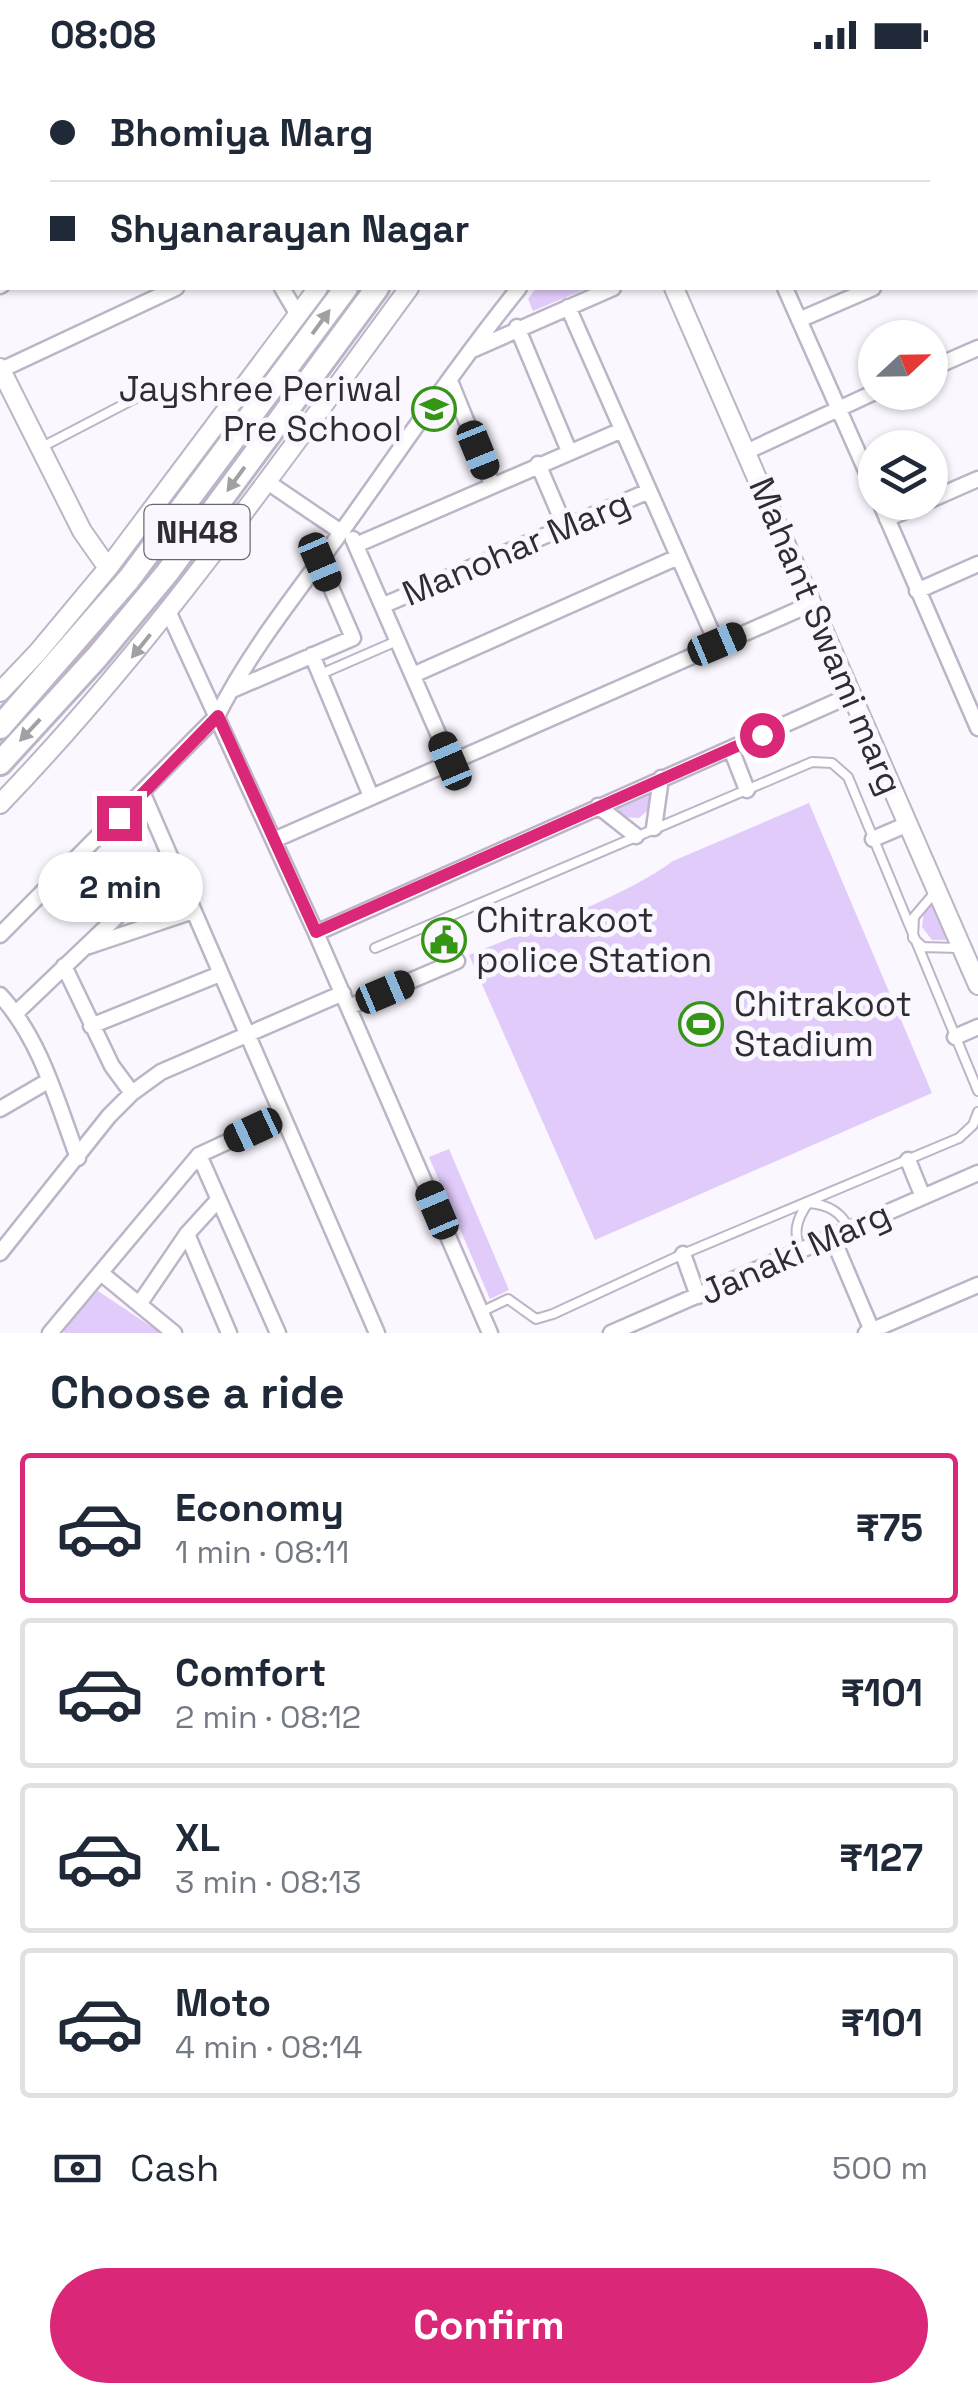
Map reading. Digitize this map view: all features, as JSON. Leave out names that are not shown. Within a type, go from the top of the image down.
[{"type":"highway","name":"NH48","points":[[0,727],[80,638],[166,532],[345,290]]},
{"type":"highway","name":"NH48","points":[[0,763],[97,657],[167,572],[376,290]]},
{"type":"street","points":[[108,568],[82,532],[0,369],[172,290]]},
{"type":"street","points":[[283,290],[298,315]]},
{"type":"street","points":[[0,692],[108,568],[317,290]]},
{"type":"street","points":[[0,804],[100,696],[168,611],[408,290]]},
{"type":"street","points":[[0,935],[218,716],[230,690],[468,352],[517,290]]},
{"type":"street","points":[[468,352],[608,290]]},
{"type":"street","name":"Mahant Swami marg","points":[[675,290],[978,985]]},
{"type":"street","points":[[786,290],[858,451]]},
{"type":"street","points":[[799,320],[867,290]]},
{"type":"street","points":[[568,306],[717,644]]},
{"type":"street","points":[[518,328],[569,451]]},
{"type":"street","points":[[948,361],[978,348]]},
{"type":"street","points":[[450,380],[492,484]]},
{"type":"street","points":[[746,452],[858,400]]},
{"type":"street","points":[[356,545],[622,430]]},
{"type":"street","points":[[538,464],[565,527]]},
{"type":"street","points":[[948,492],[978,479]]},
{"type":"street","points":[[266,482],[344,528],[356,545],[450,761]]},
{"type":"street","name":"Manohar Marg","points":[[384,605],[649,491]]},
{"type":"street","points":[[887,520],[978,728]]},
{"type":"street","points":[[413,675],[678,557]]},
{"type":"street","points":[[230,690],[352,638],[320,562]]},
{"type":"street","points":[[917,591],[978,564]]},
{"type":"street","points":[[274,840],[812,604]]},
{"type":"street","points":[[168,611],[316,932],[490,1333]]},
{"type":"street","points":[[312,655],[371,796]]},
{"type":"street","points":[[316,932],[852,695]]},
{"type":"street","points":[[732,749],[747,790]]},
{"type":"street","points":[[654,828],[661,778]]},
{"type":"street","points":[[143,794],[377,1333]]},
{"type":"street","points":[[598,806],[636,836]]},
{"type":"street","points":[[873,839],[908,824]]},
{"type":"street","points":[[16,1013],[173,863]]},
{"type":"street","points":[[84,948],[193,911]]},
{"type":"street","points":[[0,1253],[109,1116],[132,1092],[161,1072],[246,1034],[457,961]]},
{"type":"street","points":[[64,966],[112,1066],[132,1092]]},
{"type":"street","points":[[92,1026],[220,974]]},
{"type":"street","points":[[0,995],[33,1040],[78,1158]]},
{"type":"street","points":[[955,1037],[978,1027]]},
{"type":"street","points":[[0,1109],[48,1080]]},
{"type":"street","points":[[52,1332],[199,1155],[280,1117]]},
{"type":"street","points":[[199,1155],[278,1333]]},
{"type":"street","points":[[908,1160],[923,1196]]},
{"type":"street","name":"Janaki Marg","points":[[612,1333],[978,1174]]},
{"type":"street","points":[[140,1303],[186,1234],[218,1200]]},
{"type":"street","points":[[186,1234],[230,1333]]},
{"type":"street","points":[[833,1239],[870,1332],[978,1284]]},
{"type":"street","points":[[682,1254],[698,1296]]},
{"type":"street","points":[[101,1273],[174,1333]]},
{"type":"lane","points":[[40,448],[159,386]]},
{"type":"lane","points":[[320,674],[399,640]]},
{"type":"lane","points":[[374,948],[812,762],[832,763],[848,777],[978,1092]]},
{"type":"lane","points":[[912,938],[914,917],[936,890]]},
{"type":"lane","points":[[912,938],[923,946],[962,947]]},
{"type":"lane","points":[[481,1312],[508,1299],[536,1318],[553,1314],[682,1254],[959,1138],[973,1125],[978,1112]]},
{"type":"lane","points":[[808,1203],[822,1204],[844,1216],[850,1231]]},
{"type":"lane","points":[[802,1252],[795,1237],[798,1218],[808,1203]]},
{"type":"shaded area","points":[[535,290],[583,290],[533,311],[528,299]]},
{"type":"shaded area","points":[[649,794],[650,808],[639,818],[623,817],[614,808]]},
{"type":"shaded area","name":"Chitrakoot Stadium","points":[[809,803],[932,1093],[595,1240],[469,955],[601,901],[673,861]]},
{"type":"shaded area","points":[[933,902],[952,940],[932,940],[922,927],[924,911]]},
{"type":"shaded area","points":[[449,1149],[509,1290],[490,1299],[429,1157]]},
{"type":"shaded area","points":[[98,1291],[161,1333],[65,1333],[62,1329]]},
{"type":"place","name":"Jayshree Periwal Pre School","points":[[434,409]]},
{"type":"place","name":"Chitrakoot police Station","points":[[444,940]]},
{"type":"place","name":"Chitrakoot Stadium","points":[[701,1024]]},
{"type":"route","points":[[119,818],[218,716],[316,932],[762,735]]}]
